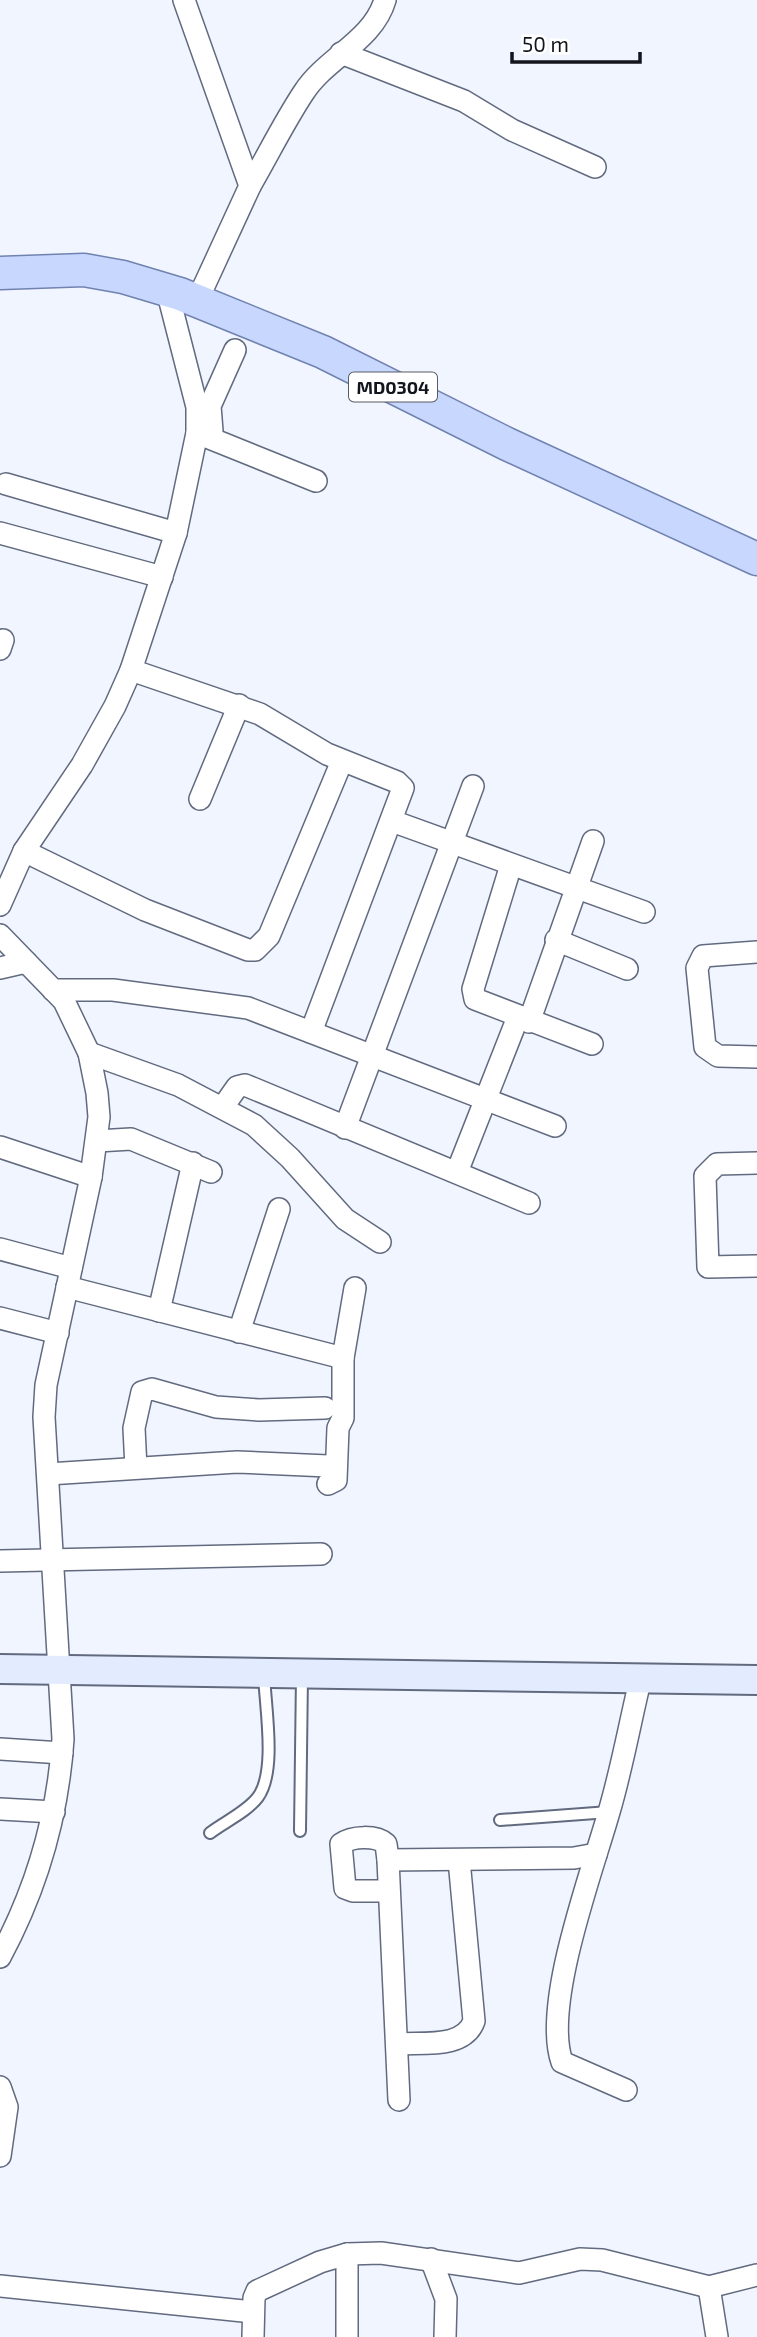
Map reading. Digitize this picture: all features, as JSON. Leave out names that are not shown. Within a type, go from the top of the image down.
[{"type":"main road","name":"MD0304","points":[[7,272],[84,270],[123,277],[197,301],[323,352],[507,444],[757,559]]},
{"type":"street","points":[[184,0],[250,186]]},
{"type":"street","points":[[197,301],[250,186],[304,91],[374,24],[385,0]]},
{"type":"street","points":[[341,53],[464,101],[512,130],[596,167]]},
{"type":"street","points":[[167,290],[205,436]]},
{"type":"street","points":[[0,905],[24,851],[82,765],[115,706],[131,670],[176,533],[205,436],[210,407],[234,350]]},
{"type":"street","points":[[205,436],[316,481]]},
{"type":"street","points":[[6,484],[176,533]]},
{"type":"street","points":[[0,533],[162,577]]},
{"type":"street","points":[[131,670],[239,705],[260,714],[342,761],[401,785],[404,793],[311,1032]]},
{"type":"street","points":[[200,799],[239,705]]},
{"type":"street","points":[[24,851],[145,910],[248,950],[255,950],[269,936],[342,761]]},
{"type":"street","points":[[345,1128],[473,786]]},
{"type":"street","points":[[392,821],[644,912]]},
{"type":"street","points":[[457,1172],[485,1099],[556,940],[593,841]]},
{"type":"street","points":[[511,865],[473,995],[478,1002],[592,1044]]},
{"type":"street","points":[[0,935],[64,1001],[89,1053],[97,1093],[97,1141],[45,1406],[62,1753],[54,1812],[33,1884],[0,1957]]},
{"type":"street","points":[[556,940],[627,969]]},
{"type":"street","points":[[757,952],[711,953],[703,956],[696,968],[705,1046],[718,1056],[757,1057]]},
{"type":"street","points":[[0,968],[26,962]]},
{"type":"street","points":[[54,990],[113,990],[248,1009],[555,1126]]},
{"type":"street","points":[[89,1053],[135,1067],[223,1107],[254,1125],[290,1158],[345,1219],[380,1242]]},
{"type":"street","points":[[223,1107],[237,1087],[245,1085],[529,1203]]},
{"type":"street","points":[[97,1141],[131,1139],[202,1167],[159,1311]]},
{"type":"street","points":[[0,1147],[91,1177]]},
{"type":"street","points":[[757,1163],[717,1164],[705,1175],[708,1267],[757,1266]]},
{"type":"street","points":[[239,1332],[279,1209]]},
{"type":"street","points":[[0,1249],[159,1311],[343,1358]]},
{"type":"street","points":[[48,1474],[237,1462],[328,1475],[336,1480],[338,1428],[343,1418],[343,1358],[355,1289]]},
{"type":"street","points":[[0,1318],[58,1333]]},
{"type":"street","points":[[136,1468],[134,1428],[142,1392],[152,1389],[216,1407],[259,1410],[325,1408]]},
{"type":"street","points":[[0,1561],[321,1554]]},
{"type":"street","points":[[0,1669],[757,1680]]},
{"type":"street","points":[[626,2090],[562,2062],[556,2044],[569,1951],[609,1812],[640,1677]]},
{"type":"street","points":[[0,1748],[62,1753]]},
{"type":"street","points":[[0,1809],[54,1812]]},
{"type":"street","points":[[389,1891],[354,1891],[345,1888],[341,1844],[351,1839],[382,1840],[388,1860],[399,2100]]},
{"type":"street","points":[[388,1860],[596,1854]]},
{"type":"street","points":[[397,2044],[456,2040],[471,2031],[474,2021],[458,1860]]},
{"type":"street","points":[[0,2087],[7,2107],[0,2156]]},
{"type":"street","points":[[253,2337],[254,2298],[265,2286],[347,2254],[381,2253],[519,2273],[580,2259],[602,2260],[709,2287],[757,2275]]},
{"type":"street","points":[[347,2254],[347,2337]]},
{"type":"street","points":[[431,2259],[446,2299],[445,2337]]},
{"type":"street","points":[[0,2286],[253,2312]]},
{"type":"street","points":[[709,2287],[717,2337]]},
{"type":"lane","points":[[210,1833],[256,1800],[265,1787],[268,1769],[264,1671]]},
{"type":"lane","points":[[300,1831],[302,1672]]},
{"type":"lane","points":[[500,1819],[609,1812]]}]
